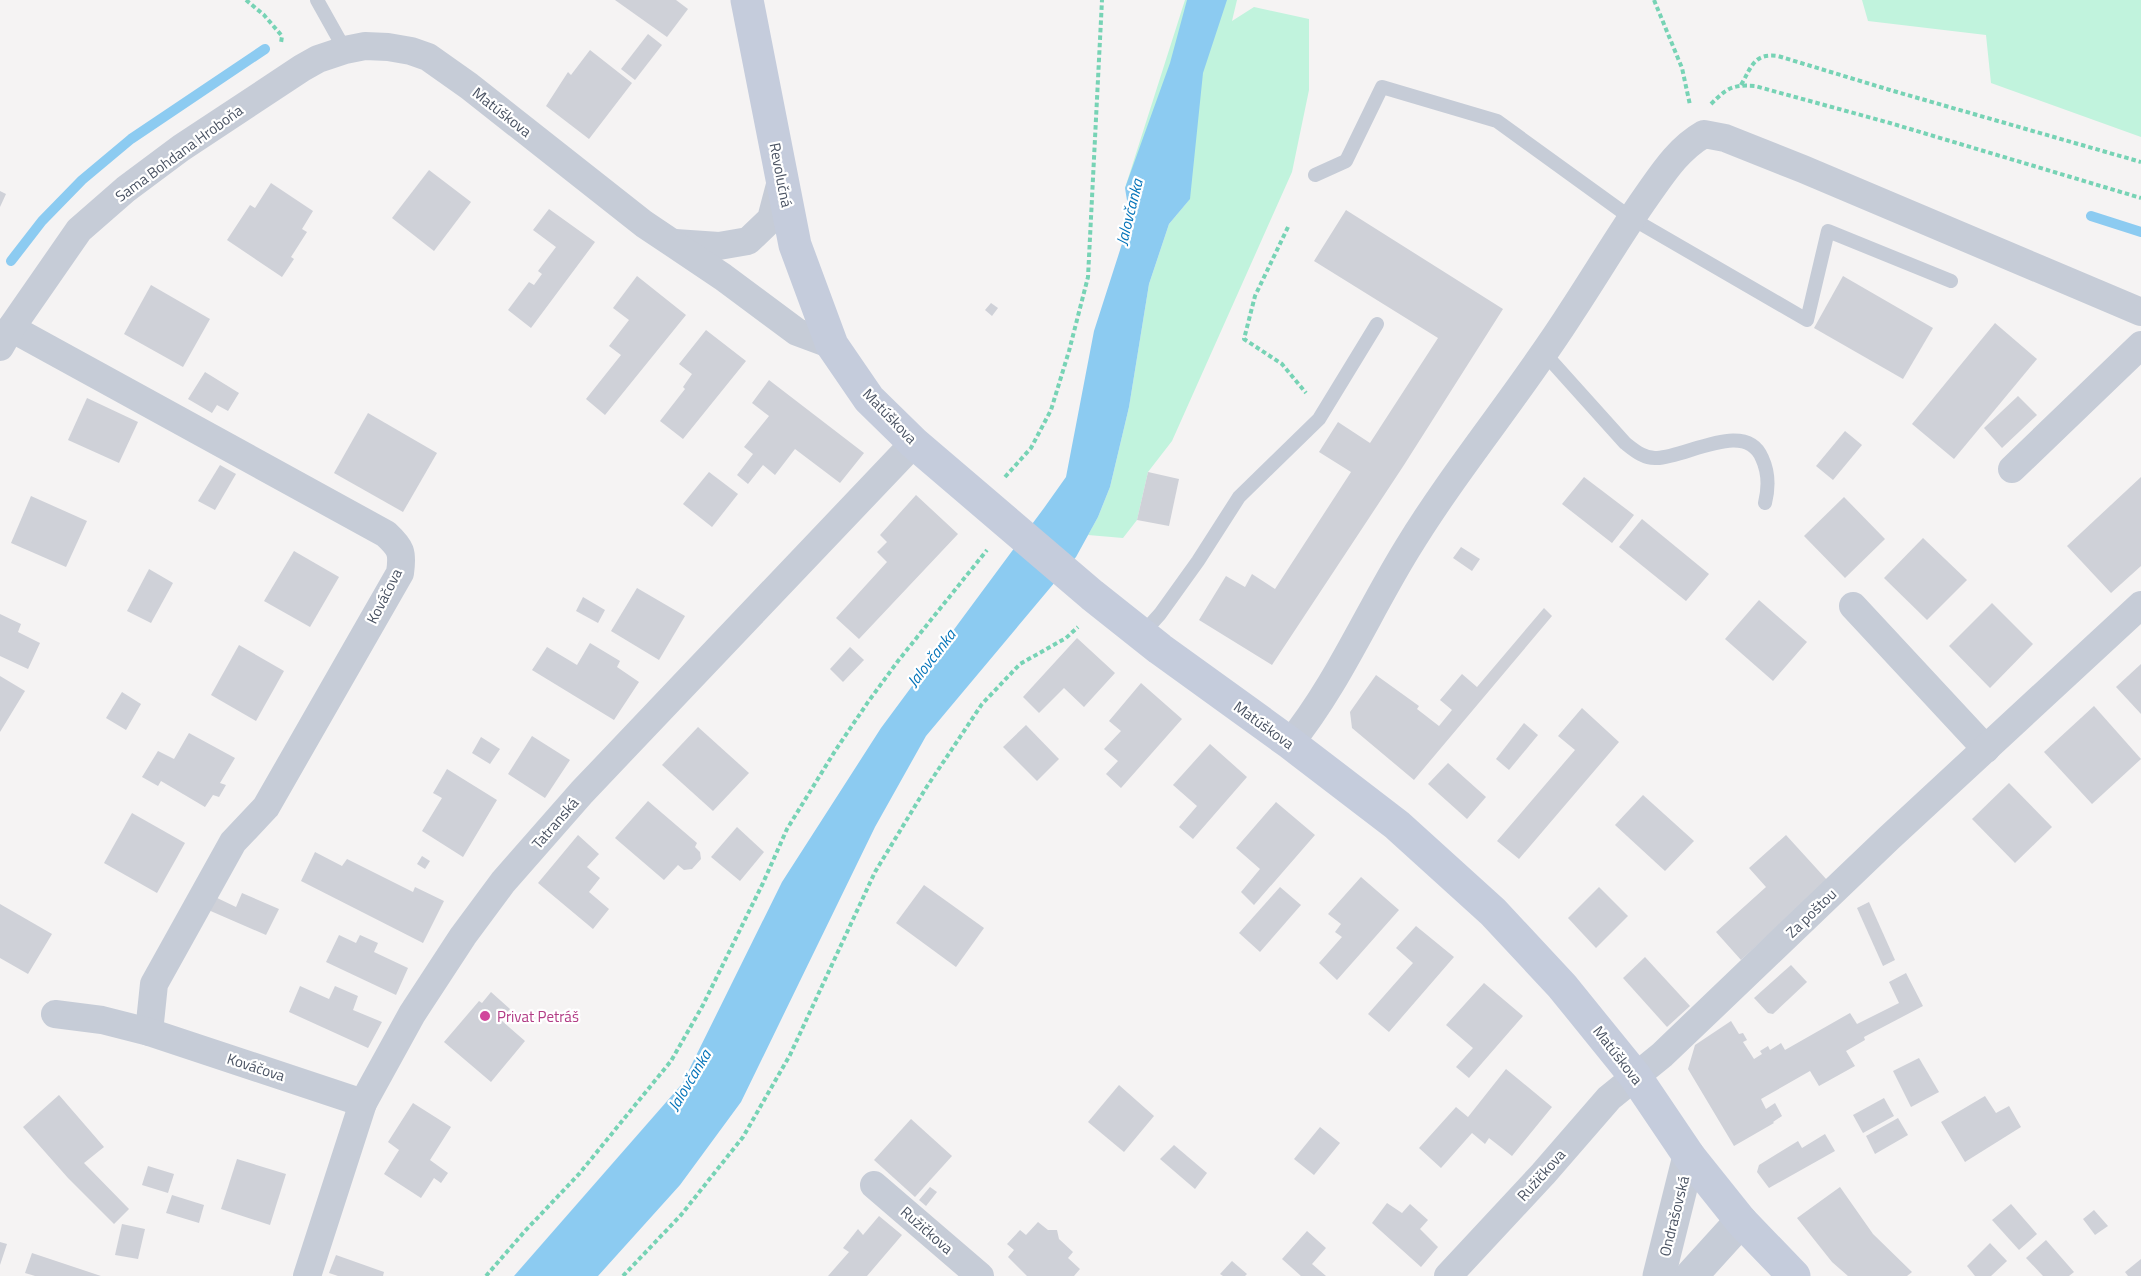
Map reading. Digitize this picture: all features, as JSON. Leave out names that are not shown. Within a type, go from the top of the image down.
[{"type":"main road","name":"Revolučná","points":[[747,0],[795,245],[832,345]]},
{"type":"main road","name":"Matúškova","points":[[832,345],[869,399],[914,443],[983,503],[998,536],[1092,594],[1142,634],[1290,743],[1397,825],[1493,912],[1562,986],[1635,1076],[1689,1156],[1741,1221],[1794,1276]]},
{"type":"street","name":"Matúškova","points":[[345,50],[365,46],[388,46],[428,57],[644,224],[723,277],[796,332],[832,345]]},
{"type":"street","name":"Sama Bohdana Hroboňa","points":[[5,338],[79,230],[126,189],[181,148],[302,68],[318,59],[345,50]]},
{"type":"street","points":[[1290,743],[1311,717],[1406,550],[1451,481],[1545,354],[1631,218],[1681,150],[1699,136],[1725,138],[1803,169],[2141,312]]},
{"type":"street","name":"Matúškova","points":[[672,242],[719,246],[748,241],[771,219],[781,181]]},
{"type":"street","name":"Kováčova","points":[[5,338],[386,534],[398,546],[402,558],[400,573],[266,807],[233,842],[154,984],[149,1032]]},
{"type":"street","points":[[2012,469],[2141,345]]},
{"type":"street","name":"Tatranská","points":[[307,1276],[363,1103],[425,994],[463,936],[503,882],[590,784],[914,443]]},
{"type":"street","name":"Za poštou","points":[[1635,1076],[1662,1055],[2141,605]]},
{"type":"street","points":[[1853,606],[1986,749]]},
{"type":"street","name":"Kováčova","points":[[55,1014],[102,1020],[149,1032],[363,1103]]},
{"type":"street","name":"Ružičkova","points":[[1448,1276],[1609,1098],[1635,1076]]},
{"type":"street","name":"Ondrašovská","points":[[1659,1276],[1689,1156]]},
{"type":"street","name":"Ružičkova","points":[[874,1185],[980,1276]]},
{"type":"street","points":[[1691,1276],[1741,1221]]},
{"type":"lane","points":[[317,0],[345,50]]},
{"type":"lane","points":[[1315,175],[1346,161],[1382,87],[1497,121],[1631,218],[1807,320],[1828,231],[1951,281]]},
{"type":"lane","points":[[1142,634],[1160,614],[1198,561],[1239,497],[1319,419],[1377,324]]},
{"type":"lane","points":[[1545,354],[1617,435],[1639,454],[1655,459],[1731,440],[1743,440],[1755,445],[1761,454],[1768,477],[1766,503]]},
{"type":"path","points":[[246,0],[264,15],[282,36],[280,46]]},
{"type":"path","points":[[983,503],[1031,448],[1041,432],[1051,410],[1082,305],[1088,277],[1091,242],[1102,0]]},
{"type":"path","points":[[1654,0],[1682,68],[1699,136]]},
{"type":"path","points":[[1741,85],[1756,59],[1767,55],[1778,56],[2141,162]]},
{"type":"path","points":[[1699,136],[1709,106],[1725,89],[1741,85],[1755,86],[1890,123],[2141,198]]},
{"type":"path","points":[[1288,227],[1255,296],[1244,339],[1282,364],[1303,391],[1325,409]]},
{"type":"path","points":[[486,1276],[579,1174],[671,1061],[703,1005],[787,829],[835,751],[868,702],[998,536]]},
{"type":"path","points":[[623,1276],[681,1215],[743,1137],[790,1055],[875,872],[926,788],[982,704],[1020,664],[1066,638],[1080,625]]},
{"type":"green space","points":[[1185,0],[1237,0],[1232,21],[1254,7],[1309,19],[1309,90],[1292,172],[1172,441],[1148,472],[1137,520],[1123,538],[1088,535],[1110,487],[1129,407],[1149,284],[1169,224],[1189,200],[1125,188]]},
{"type":"green space","points":[[1862,0],[2141,0],[2141,137],[1991,83],[1986,35],[1868,21]]},
{"type":"water","name":"Jalovčanka","points":[[1187,0],[1227,0],[1203,73],[1190,199],[1169,224],[1149,284],[1129,407],[1110,487],[1098,517],[1076,557],[926,736],[875,827],[741,1102],[680,1185],[598,1276],[514,1276],[682,1084],[782,882],[881,728],[1066,477],[1094,331],[1130,219],[1125,188],[1170,63]]},
{"type":"building","points":[[615,0],[676,0],[688,9],[667,37]]},
{"type":"building","points":[[648,34],[662,45],[635,80],[621,69]]},
{"type":"building","points":[[590,50],[632,83],[589,139],[546,106],[568,72],[571,75]]},
{"type":"building","points":[[429,170],[471,202],[434,251],[392,218]]},
{"type":"building","points":[[271,183],[313,211],[302,229],[307,232],[291,257],[294,259],[282,277],[227,240],[250,205],[255,208]]},
{"type":"building","points":[[0,191],[6,194],[0,207]]},
{"type":"building","points":[[549,209],[595,242],[531,328],[508,310],[529,282],[534,285],[542,274],[538,271],[556,247],[533,230]]},
{"type":"building","points":[[1346,210],[1503,309],[1404,465],[1272,665],[1199,620],[1226,576],[1245,587],[1252,574],[1275,589],[1351,472],[1319,452],[1338,422],[1370,443],[1438,338],[1314,261]]},
{"type":"building","points":[[637,276],[686,315],[605,415],[586,399],[621,355],[609,346],[629,320],[613,308]]},
{"type":"building","points":[[1843,276],[1933,328],[1903,379],[1814,328]]},
{"type":"building","points":[[151,285],[210,319],[183,367],[124,334]]},
{"type":"building","points":[[991,303],[998,308],[992,316],[985,310]]},
{"type":"building","points":[[1995,323],[2037,359],[1954,459],[1912,424]]},
{"type":"building","points":[[706,330],[746,361],[683,439],[660,421],[685,389],[683,387],[692,374],[679,364]]},
{"type":"building","points":[[205,372],[239,393],[228,411],[217,405],[212,413],[188,399]]},
{"type":"building","points":[[769,380],[864,453],[840,483],[795,449],[775,475],[763,465],[748,484],[737,475],[753,454],[744,447],[769,416],[752,403]]},
{"type":"building","points":[[2018,396],[2037,415],[2002,448],[1984,428]]},
{"type":"building","points":[[87,398],[138,422],[119,463],[68,440]]},
{"type":"building","points":[[368,413],[437,453],[403,512],[334,473]]},
{"type":"building","points":[[1845,431],[1862,445],[1833,480],[1816,466]]},
{"type":"building","points":[[220,465],[236,474],[215,510],[198,501]]},
{"type":"building","points":[[709,472],[738,494],[712,527],[683,504]]},
{"type":"building","points":[[1148,472],[1179,479],[1169,526],[1137,520]]},
{"type":"building","points":[[1584,477],[1634,515],[1612,543],[1562,504]]},
{"type":"building","points":[[2141,477],[2141,566],[2111,593],[2067,546]]},
{"type":"building","points":[[916,495],[958,534],[859,639],[836,618],[887,562],[877,552],[887,542],[880,535]]},
{"type":"building","points":[[31,496],[87,521],[66,567],[11,543]]},
{"type":"building","points":[[1844,497],[1885,539],[1845,578],[1804,536]]},
{"type":"building","points":[[1642,519],[1709,574],[1686,601],[1619,547]]},
{"type":"building","points":[[1923,538],[1967,580],[1927,620],[1884,578]]},
{"type":"building","points":[[1461,547],[1480,559],[1472,571],[1453,558]]},
{"type":"building","points":[[294,551],[339,577],[310,627],[264,601]]},
{"type":"building","points":[[149,569],[173,583],[151,623],[127,611]]},
{"type":"building","points":[[637,588],[685,616],[659,660],[611,631]]},
{"type":"building","points":[[583,597],[605,610],[598,623],[576,611]]},
{"type":"building","points":[[1759,600],[1807,642],[1773,681],[1725,639]]},
{"type":"building","points":[[1992,603],[2033,644],[1990,688],[1949,646]]},
{"type":"building","points":[[1544,608],[1552,616],[1414,780],[1352,728],[1350,712],[1376,675],[1419,706],[1417,709],[1439,726],[1452,710],[1440,700],[1462,674],[1477,687]]},
{"type":"building","points":[[0,614],[21,624],[18,632],[40,643],[28,669],[0,656]]},
{"type":"building","points":[[1077,638],[1115,673],[1084,707],[1064,688],[1039,713],[1023,697]]},
{"type":"building","points":[[590,643],[620,661],[617,667],[639,682],[614,720],[532,670],[547,647],[577,665]]},
{"type":"building","points":[[239,645],[284,671],[256,721],[211,695]]},
{"type":"building","points":[[850,647],[864,660],[843,682],[830,669]]},
{"type":"building","points":[[2141,664],[2141,714],[2116,687]]},
{"type":"building","points":[[0,676],[25,691],[0,732]]},
{"type":"building","points":[[1141,683],[1182,719],[1121,788],[1106,774],[1118,761],[1104,749],[1121,731],[1109,721]]},
{"type":"building","points":[[122,692],[141,704],[126,730],[106,718]]},
{"type":"building","points":[[2094,706],[2141,759],[2092,804],[2044,752]]},
{"type":"building","points":[[1582,708],[1619,742],[1519,859],[1497,841],[1575,750],[1558,736]]},
{"type":"building","points":[[1524,723],[1538,735],[1509,770],[1496,759]]},
{"type":"building","points":[[1026,725],[1059,759],[1037,781],[1003,747]]},
{"type":"building","points":[[698,727],[749,773],[713,811],[662,765]]},
{"type":"building","points":[[189,733],[235,758],[220,783],[226,785],[219,797],[213,795],[205,807],[161,781],[158,786],[142,777],[158,751],[174,759]]},
{"type":"building","points":[[532,736],[570,760],[545,798],[508,774]]},
{"type":"building","points":[[481,737],[500,749],[490,764],[472,753]]},
{"type":"building","points":[[1210,744],[1247,777],[1193,839],[1179,827],[1197,806],[1173,785]]},
{"type":"building","points":[[1448,763],[1486,797],[1467,819],[1428,784]]},
{"type":"building","points":[[447,769],[497,800],[463,857],[422,831],[442,798],[433,793]]},
{"type":"building","points":[[2009,783],[2052,827],[2015,863],[1972,819]]},
{"type":"building","points":[[1643,795],[1694,841],[1665,871],[1615,825]]},
{"type":"building","points":[[648,801],[697,843],[695,847],[700,852],[701,859],[692,869],[684,870],[678,865],[664,880],[615,838]]},
{"type":"building","points":[[1276,802],[1315,835],[1254,905],[1241,892],[1260,869],[1236,848]]},
{"type":"building","points":[[132,813],[185,843],[157,893],[104,863]]},
{"type":"building","points":[[737,827],[764,852],[740,881],[711,857]]},
{"type":"building","points":[[578,835],[599,854],[587,867],[600,878],[589,892],[609,909],[593,929],[538,883]]},
{"type":"building","points":[[1786,835],[1827,880],[1741,960],[1716,932],[1766,887],[1749,868]]},
{"type":"building","points":[[315,852],[342,866],[347,859],[413,892],[415,887],[444,901],[423,943],[301,881]]},
{"type":"building","points":[[422,856],[430,861],[425,869],[417,864]]},
{"type":"building","points":[[1361,877],[1399,910],[1337,980],[1319,963],[1342,937],[1335,932],[1341,924],[1328,914]]},
{"type":"building","points":[[924,885],[984,928],[956,967],[896,923]]},
{"type":"building","points":[[1280,887],[1301,905],[1260,952],[1239,933]]},
{"type":"building","points":[[1599,887],[1628,916],[1596,948],[1568,918]]},
{"type":"building","points":[[242,893],[279,909],[266,935],[206,909],[213,896],[236,907]]},
{"type":"building","points":[[1869,902],[1895,960],[1883,966],[1857,908]]},
{"type":"building","points":[[0,904],[52,934],[28,974],[0,958]]},
{"type":"building","points":[[1416,926],[1454,957],[1389,1032],[1368,1014],[1413,963],[1396,948]]},
{"type":"building","points":[[339,935],[356,943],[360,935],[378,943],[374,952],[408,968],[396,995],[326,962]]},
{"type":"building","points":[[1645,957],[1690,1006],[1667,1027],[1623,978]]},
{"type":"building","points":[[1791,965],[1807,982],[1773,1014],[1768,1013],[1754,998]]},
{"type":"building","points":[[1906,973],[1923,1006],[1864,1037],[1865,1040],[1846,1051],[1855,1066],[1819,1086],[1810,1071],[1761,1099],[1766,1109],[1775,1103],[1782,1116],[1734,1146],[1688,1069],[1695,1045],[1731,1021],[1739,1034],[1743,1033],[1747,1040],[1743,1042],[1754,1059],[1768,1046],[1770,1050],[1781,1043],[1785,1050],[1850,1013],[1857,1024],[1899,1003],[1889,982]]},
{"type":"building","points":[[1484,983],[1523,1016],[1469,1078],[1456,1067],[1473,1048],[1446,1025]]},
{"type":"building","points":[[300,986],[329,999],[335,986],[358,996],[353,1010],[382,1022],[368,1048],[289,1012]]},
{"type":"building","points":[[491,992],[510,1009],[501,1020],[525,1041],[491,1082],[444,1042],[479,1001],[482,1003]]},
{"type":"building","points":[[1919,1058],[1939,1092],[1911,1107],[1893,1071]]},
{"type":"building","points":[[1506,1069],[1552,1107],[1512,1156],[1489,1138],[1485,1144],[1472,1133],[1441,1168],[1419,1148],[1456,1107],[1468,1117]]},
{"type":"building","points":[[1119,1085],[1154,1116],[1124,1152],[1088,1122]]},
{"type":"building","points":[[59,1095],[104,1147],[84,1163],[129,1209],[114,1224],[68,1178],[23,1127]]},
{"type":"building","points":[[1985,1096],[1996,1113],[2009,1106],[2021,1127],[1965,1162],[1941,1122]]},
{"type":"building","points":[[1884,1098],[1894,1116],[1863,1133],[1853,1115]]},
{"type":"building","points":[[413,1103],[451,1127],[430,1160],[448,1173],[441,1183],[434,1178],[421,1198],[384,1174],[399,1150],[388,1142]]},
{"type":"building","points":[[1898,1118],[1908,1135],[1875,1154],[1866,1136]]},
{"type":"building","points":[[911,1119],[952,1156],[915,1197],[874,1160]]},
{"type":"building","points":[[1320,1127],[1340,1143],[1314,1175],[1294,1159]]},
{"type":"building","points":[[1825,1134],[1835,1151],[1769,1188],[1757,1172],[1759,1165],[1798,1141],[1802,1148]]},
{"type":"building","points":[[1174,1145],[1207,1173],[1195,1189],[1160,1159]]},
{"type":"building","points":[[237,1159],[286,1174],[270,1225],[221,1209]]},
{"type":"building","points":[[148,1166],[174,1174],[168,1193],[142,1185]]},
{"type":"building","points":[[930,1187],[937,1192],[926,1206],[919,1200]]},
{"type":"building","points":[[1840,1187],[1873,1234],[1912,1272],[1907,1276],[1848,1276],[1832,1262],[1797,1218]]},
{"type":"building","points":[[172,1195],[204,1205],[199,1223],[166,1213]]},
{"type":"building","points":[[1387,1203],[1402,1213],[1410,1204],[1428,1220],[1420,1229],[1438,1247],[1421,1267],[1372,1223]]},
{"type":"building","points":[[2011,1204],[2037,1234],[2019,1250],[1992,1220]]},
{"type":"building","points":[[2094,1210],[2108,1226],[2095,1235],[2083,1219]]},
{"type":"building","points":[[879,1216],[902,1235],[867,1276],[828,1276],[849,1252],[843,1248],[858,1229],[863,1235]]},
{"type":"building","points":[[1038,1222],[1048,1230],[1057,1230],[1059,1239],[1073,1252],[1068,1258],[1080,1269],[1074,1276],[1027,1276],[1008,1257],[1014,1250],[1007,1244],[1020,1230],[1026,1235]]},
{"type":"building","points":[[122,1224],[145,1229],[138,1259],[115,1255]]},
{"type":"building","points":[[1307,1231],[1326,1248],[1312,1264],[1326,1276],[1301,1276],[1282,1259]]},
{"type":"building","points":[[2046,1240],[2074,1272],[2069,1276],[2043,1276],[2026,1258]]},
{"type":"building","points":[[0,1242],[7,1244],[0,1265]]},
{"type":"building","points":[[1990,1243],[2007,1261],[1991,1276],[1975,1276],[1967,1266]]},
{"type":"building","points":[[32,1253],[101,1276],[35,1276],[25,1273]]},
{"type":"building","points":[[336,1255],[384,1272],[383,1276],[338,1276],[329,1273]]},
{"type":"building","points":[[2141,1259],[2141,1276],[2128,1276],[2125,1272]]},
{"type":"building","points":[[1232,1261],[1247,1274],[1245,1276],[1220,1274]]},
{"type":"waterway","points":[[11,261],[42,221],[82,180],[131,139],[265,49]]},
{"type":"waterway","points":[[2091,216],[2141,232]]},
{"type":"place","name":"Privat Petráš","points":[[485,1016]]}]
